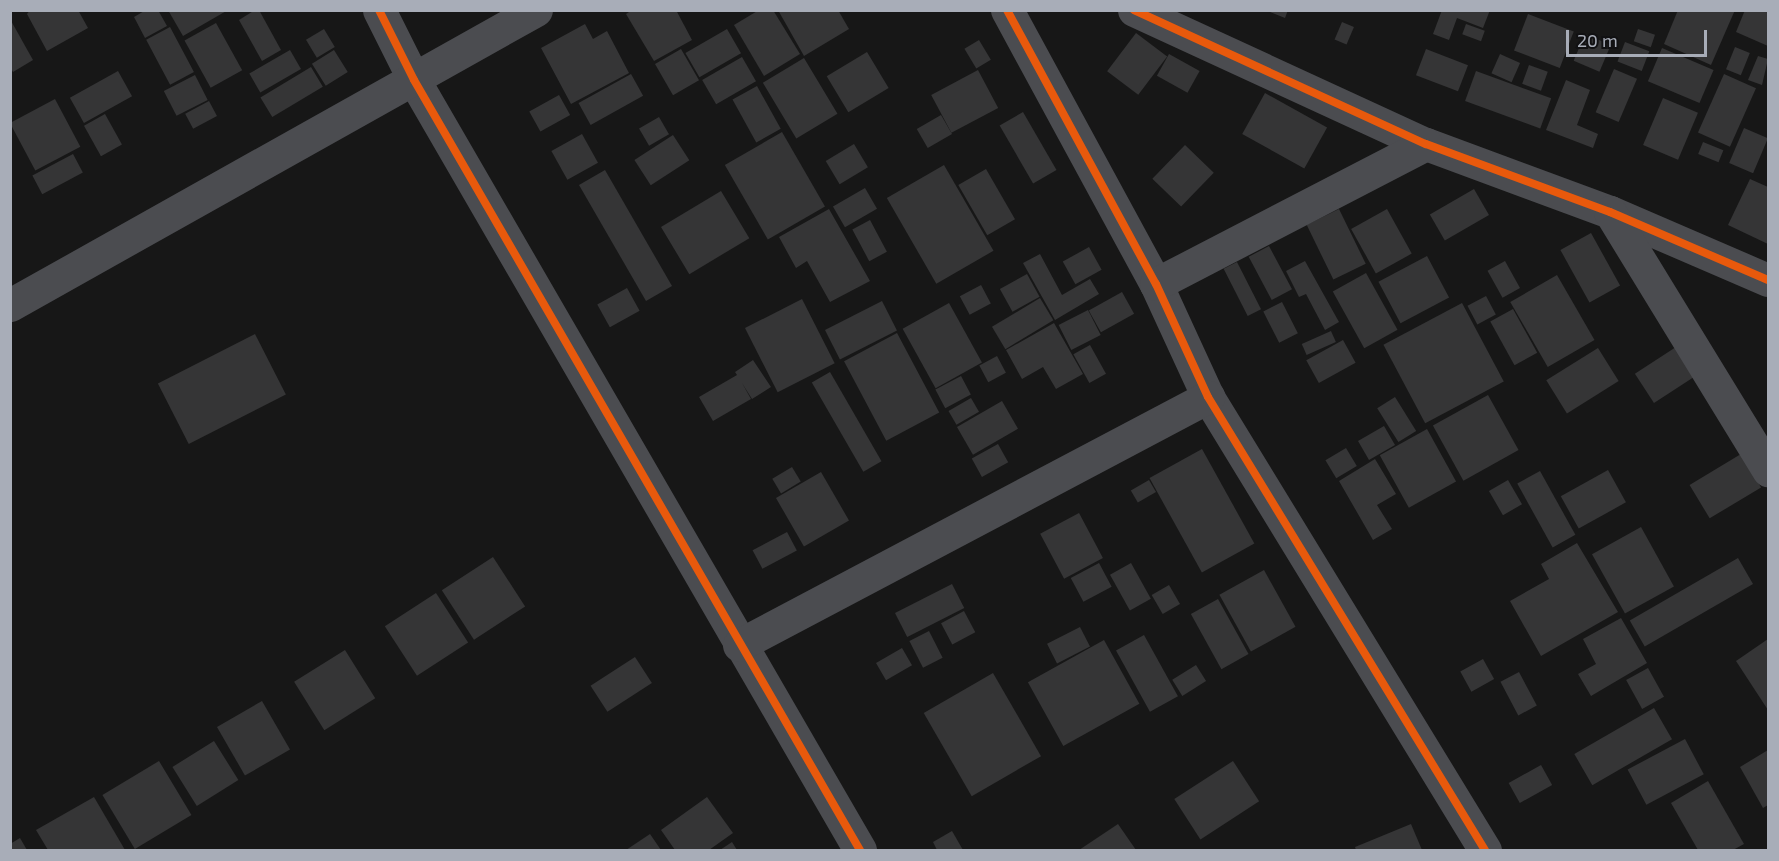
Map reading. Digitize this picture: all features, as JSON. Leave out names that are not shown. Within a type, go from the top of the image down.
[{"type":"street","points":[[379,10],[414,80],[739,645],[860,850]]},
{"type":"street","points":[[10,304],[536,10]]},
{"type":"street","points":[[1006,10],[1156,284],[1208,397],[1485,850]]},
{"type":"street","points":[[1134,10],[1426,144],[1610,212],[1768,280]]},
{"type":"street","points":[[1156,284],[1426,144]]},
{"type":"street","points":[[1610,212],[1768,470]]},
{"type":"street","points":[[739,645],[1208,397]]},
{"type":"building","points":[[30,10],[78,10],[88,28],[47,51],[27,14]]},
{"type":"building","points":[[146,10],[158,10],[167,26],[145,38],[134,17]]},
{"type":"building","points":[[168,10],[228,10],[183,36]]},
{"type":"building","points":[[259,10],[281,50],[262,61],[239,20]]},
{"type":"building","points":[[632,10],[676,10],[692,40],[654,61],[626,14]]},
{"type":"building","points":[[759,10],[773,10],[800,54],[764,76],[734,25]]},
{"type":"building","points":[[778,10],[838,10],[849,29],[804,56]]},
{"type":"building","points":[[1265,10],[1288,10],[1285,18]]},
{"type":"building","points":[[1442,10],[1490,10],[1483,28],[1457,18],[1449,40],[1433,34]]},
{"type":"building","points":[[1678,10],[1735,10],[1711,65],[1664,44]]},
{"type":"building","points":[[1745,10],[1768,10],[1768,46],[1736,32]]},
{"type":"building","points":[[1528,14],[1574,32],[1560,68],[1514,50]]},
{"type":"building","points":[[10,19],[33,60],[13,72],[10,67]]},
{"type":"building","points":[[1342,22],[1354,27],[1347,45],[1335,39]]},
{"type":"building","points":[[216,23],[242,70],[211,88],[185,40]]},
{"type":"building","points":[[585,24],[593,39],[607,31],[629,73],[571,104],[541,48]]},
{"type":"building","points":[[1466,24],[1485,31],[1481,41],[1462,34]]},
{"type":"building","points":[[170,27],[194,72],[170,85],[146,40]]},
{"type":"building","points":[[324,29],[335,47],[317,58],[306,40]]},
{"type":"building","points":[[727,29],[741,53],[699,77],[685,53]]},
{"type":"building","points":[[1638,29],[1655,35],[1651,47],[1634,41]]},
{"type":"building","points":[[1136,33],[1167,56],[1138,95],[1107,71]]},
{"type":"building","points":[[1585,34],[1611,45],[1599,72],[1574,61]]},
{"type":"building","points":[[979,40],[991,60],[976,68],[964,49]]},
{"type":"building","points":[[1625,42],[1649,51],[1642,71],[1617,62]]},
{"type":"building","points":[[1735,47],[1750,53],[1741,75],[1726,69]]},
{"type":"building","points":[[1662,48],[1714,70],[1699,103],[1648,81]]},
{"type":"building","points":[[681,49],[699,80],[673,95],[655,64]]},
{"type":"building","points":[[1426,49],[1468,65],[1458,91],[1416,75]]},
{"type":"building","points":[[290,50],[301,69],[260,93],[249,74]]},
{"type":"building","points":[[334,50],[348,72],[326,86],[312,64]]},
{"type":"building","points":[[867,52],[889,88],[848,112],[827,76]]},
{"type":"building","points":[[1169,54],[1200,71],[1187,93],[1157,76]]},
{"type":"building","points":[[1500,54],[1520,63],[1512,82],[1491,73]]},
{"type":"building","points":[[1758,56],[1768,59],[1762,85],[1748,80]]},
{"type":"building","points":[[742,57],[756,81],[716,104],[702,80]]},
{"type":"building","points":[[804,58],[837,114],[796,138],[763,83]]},
{"type":"building","points":[[1529,65],[1548,72],[1541,91],[1522,84]]},
{"type":"building","points":[[311,67],[323,87],[272,117],[260,97]]},
{"type":"building","points":[[1614,69],[1637,79],[1619,122],[1596,112]]},
{"type":"building","points":[[978,70],[998,108],[951,133],[931,95]]},
{"type":"building","points":[[118,71],[132,96],[84,123],[70,98]]},
{"type":"building","points":[[1476,71],[1551,98],[1540,128],[1465,101]]},
{"type":"building","points":[[631,74],[643,96],[591,125],[579,103]]},
{"type":"building","points":[[1724,74],[1756,88],[1730,147],[1698,132]]},
{"type":"building","points":[[195,75],[208,100],[177,116],[164,91]]},
{"type":"building","points":[[1566,80],[1590,90],[1577,125],[1598,134],[1593,148],[1546,130]]},
{"type":"building","points":[[757,86],[781,129],[756,142],[733,100]]},
{"type":"building","points":[[1265,93],[1327,127],[1304,169],[1242,134]]},
{"type":"building","points":[[559,95],[570,115],[540,132],[529,111]]},
{"type":"building","points":[[1663,98],[1698,113],[1678,160],[1643,145]]},
{"type":"building","points":[[55,99],[80,147],[35,171],[10,123]]},
{"type":"building","points":[[209,101],[217,116],[193,129],[185,114]]},
{"type":"building","points":[[1023,112],[1056,170],[1033,184],[1000,126]]},
{"type":"building","points":[[105,114],[122,145],[101,156],[84,126]]},
{"type":"building","points":[[941,115],[952,134],[928,148],[917,129]]},
{"type":"building","points":[[659,117],[669,134],[649,146],[639,128]]},
{"type":"building","points":[[1744,128],[1768,138],[1753,173],[1729,163]]},
{"type":"building","points":[[782,132],[825,206],[768,239],[725,165]]},
{"type":"building","points":[[582,134],[598,163],[567,180],[551,151]]},
{"type":"building","points":[[673,135],[689,160],[651,185],[634,160]]},
{"type":"building","points":[[1703,142],[1723,150],[1719,162],[1698,154]]},
{"type":"building","points":[[854,144],[868,167],[840,184],[826,161]]},
{"type":"building","points":[[1185,145],[1214,173],[1181,207],[1152,179]]},
{"type":"building","points":[[73,154],[83,173],[42,194],[32,176]]},
{"type":"building","points":[[944,165],[994,251],[936,284],[887,198]]},
{"type":"building","points":[[986,169],[1015,219],[987,235],[958,185]]},
{"type":"building","points":[[605,170],[672,286],[646,301],[579,185]]},
{"type":"building","points":[[1750,179],[1768,187],[1768,244],[1728,225]]},
{"type":"building","points":[[865,188],[877,209],[845,227],[833,206]]},
{"type":"building","points":[[1474,189],[1489,215],[1445,240],[1430,214]]},
{"type":"building","points":[[721,191],[749,238],[689,274],[661,227]]},
{"type":"building","points":[[829,209],[870,281],[830,302],[807,261],[796,268],[779,237]]},
{"type":"building","points":[[1339,209],[1366,264],[1333,280],[1307,225]]},
{"type":"building","points":[[1387,209],[1412,254],[1376,273],[1351,229]]},
{"type":"building","points":[[870,220],[887,252],[869,261],[852,229]]},
{"type":"building","points":[[1591,233],[1620,285],[1589,302],[1560,250]]},
{"type":"building","points":[[1269,246],[1292,289],[1272,300],[1249,257]]},
{"type":"building","points":[[1089,247],[1102,270],[1075,284],[1063,262]]},
{"type":"building","points":[[1040,254],[1062,295],[1090,279],[1099,294],[1055,320],[1023,263]]},
{"type":"building","points":[[1427,256],[1449,297],[1401,323],[1378,282]]},
{"type":"building","points":[[1305,261],[1339,322],[1325,330],[1306,294],[1299,297],[1286,271]]},
{"type":"building","points":[[1505,261],[1520,288],[1503,298],[1488,271]]},
{"type":"building","points":[[1237,262],[1261,309],[1248,316],[1224,269]]},
{"type":"building","points":[[1366,273],[1398,330],[1364,348],[1333,291]]},
{"type":"building","points":[[1027,274],[1040,297],[1012,312],[1000,289]]},
{"type":"building","points":[[1557,275],[1594,340],[1548,367],[1510,302]]},
{"type":"building","points":[[981,285],[991,304],[970,315],[960,296]]},
{"type":"building","points":[[627,288],[640,311],[610,327],[597,304]]},
{"type":"building","points":[[1122,292],[1134,314],[1101,332],[1089,310]]},
{"type":"building","points":[[1486,296],[1496,315],[1477,324],[1467,306]]},
{"type":"building","points":[[1040,298],[1053,320],[1005,349],[992,327]]},
{"type":"building","points":[[802,299],[835,363],[778,392],[745,328]]},
{"type":"building","points":[[882,301],[897,330],[840,359],[825,330]]},
{"type":"building","points":[[1282,302],[1298,333],[1279,343],[1263,312]]},
{"type":"building","points":[[949,303],[982,362],[936,388],[903,329]]},
{"type":"building","points":[[1462,303],[1504,382],[1425,423],[1383,345]]},
{"type":"building","points":[[1513,309],[1537,353],[1515,365],[1490,322]]},
{"type":"building","points":[[1088,310],[1101,335],[1071,350],[1059,325]]},
{"type":"building","points":[[1054,323],[1083,374],[1056,389],[1043,367],[1022,379],[1006,350]]},
{"type":"building","points":[[1331,331],[1336,342],[1307,355],[1302,344]]},
{"type":"building","points":[[897,333],[939,412],[886,441],[844,361]]},
{"type":"building","points":[[255,334],[286,395],[189,444],[158,383]]},
{"type":"building","points":[[1343,340],[1356,363],[1319,383],[1306,360]]},
{"type":"building","points":[[1090,345],[1106,374],[1089,383],[1073,354]]},
{"type":"building","points":[[1676,347],[1695,376],[1654,403],[1635,374]]},
{"type":"building","points":[[1598,348],[1619,381],[1567,413],[1546,380]]},
{"type":"building","points":[[997,356],[1006,373],[988,382],[979,365]]},
{"type":"building","points":[[753,360],[771,387],[752,399],[742,383],[751,399],[713,421],[699,397],[737,375],[735,372]]},
{"type":"building","points":[[830,372],[882,461],[863,472],[812,382]]},
{"type":"building","points":[[961,376],[971,395],[945,408],[935,390]]},
{"type":"building","points":[[1488,395],[1519,450],[1463,481],[1433,426]]},
{"type":"building","points":[[1395,397],[1416,431],[1398,442],[1377,408]]},
{"type":"building","points":[[971,398],[979,412],[956,425],[948,411]]},
{"type":"building","points":[[1002,401],[1018,429],[973,455],[957,427]]},
{"type":"building","points":[[1384,426],[1395,445],[1369,460],[1358,441]]},
{"type":"building","points":[[1427,429],[1456,481],[1409,508],[1380,455]]},
{"type":"building","points":[[998,444],[1008,462],[982,477],[972,459]]},
{"type":"building","points":[[1346,448],[1357,466],[1336,478],[1325,460]]},
{"type":"building","points":[[1202,449],[1254,543],[1202,573],[1150,478]]},
{"type":"building","points":[[1741,454],[1761,487],[1710,518],[1690,485]]},
{"type":"building","points":[[1375,459],[1396,494],[1377,505],[1392,529],[1373,540],[1339,481]]},
{"type":"building","points":[[792,467],[801,482],[781,493],[772,479]]},
{"type":"building","points":[[1608,470],[1626,502],[1579,529],[1561,496]]},
{"type":"building","points":[[1540,471],[1575,535],[1553,547],[1517,484]]},
{"type":"building","points":[[821,472],[849,520],[804,546],[776,498]]},
{"type":"building","points":[[1149,480],[1156,492],[1138,503],[1131,490]]},
{"type":"building","points":[[1508,480],[1522,504],[1503,515],[1489,491]]},
{"type":"building","points":[[1079,513],[1103,558],[1064,579],[1040,534]]},
{"type":"building","points":[[1641,527],[1674,586],[1625,614],[1592,554]]},
{"type":"building","points":[[787,532],[797,551],[762,569],[753,550]]},
{"type":"building","points":[[1577,543],[1618,612],[1541,656],[1510,601],[1549,579],[1541,564]]},
{"type":"building","points":[[493,557],[525,606],[474,640],[442,590]]},
{"type":"building","points":[[1738,558],[1753,584],[1645,646],[1630,620]]},
{"type":"building","points":[[1099,563],[1112,587],[1083,602],[1071,578]]},
{"type":"building","points":[[1131,563],[1151,599],[1130,610],[1110,575]]},
{"type":"building","points":[[1264,570],[1296,627],[1251,652],[1219,595]]},
{"type":"building","points":[[952,584],[964,608],[907,637],[895,613]]},
{"type":"building","points":[[1169,585],[1180,604],[1163,614],[1152,595]]},
{"type":"building","points":[[436,593],[468,642],[417,676],[385,626]]},
{"type":"building","points":[[1218,599],[1249,654],[1221,669],[1191,614]]},
{"type":"building","points":[[964,611],[975,632],[952,644],[941,623]]},
{"type":"building","points":[[1621,618],[1647,663],[1591,696],[1578,674],[1596,664],[1583,639]]},
{"type":"building","points":[[1080,627],[1090,647],[1057,663],[1047,644]]},
{"type":"building","points":[[929,631],[943,658],[923,668],[909,641]]},
{"type":"building","points":[[1144,635],[1178,696],[1150,712],[1116,651]]},
{"type":"building","points":[[1768,639],[1768,710],[1736,661]]},
{"type":"building","points":[[1104,640],[1139,704],[1063,746],[1028,682]]},
{"type":"building","points":[[902,648],[912,665],[886,680],[876,663]]},
{"type":"building","points":[[345,650],[375,698],[324,730],[294,682]]},
{"type":"building","points":[[635,657],[652,683],[607,712],[591,686]]},
{"type":"building","points":[[1483,659],[1494,679],[1471,692],[1460,672]]},
{"type":"building","points":[[1196,665],[1206,681],[1182,696],[1172,680]]},
{"type":"building","points":[[1648,668],[1664,697],[1642,709],[1626,680]]},
{"type":"building","points":[[1519,672],[1537,706],[1518,715],[1500,682]]},
{"type":"building","points":[[993,673],[1041,756],[972,796],[924,713]]},
{"type":"building","points":[[262,701],[290,749],[245,775],[217,727]]},
{"type":"building","points":[[1654,708],[1672,739],[1592,785],[1574,754]]},
{"type":"building","points":[[1685,739],[1704,774],[1646,805],[1628,770]]},
{"type":"building","points":[[214,741],[238,780],[197,806],[172,767]]},
{"type":"building","points":[[1768,750],[1768,805],[1763,808],[1740,767]]},
{"type":"building","points":[[159,761],[191,815],[135,849],[102,795]]},
{"type":"building","points":[[1233,761],[1259,801],[1200,839],[1174,799]]},
{"type":"building","points":[[1541,765],[1552,785],[1520,803],[1509,783]]},
{"type":"building","points":[[1708,781],[1744,844],[1733,850],[1698,850],[1671,803]]},
{"type":"building","points":[[94,797],[125,850],[48,850],[36,830]]},
{"type":"building","points":[[707,797],[733,833],[709,850],[675,850],[661,830]]},
{"type":"building","points":[[1118,824],[1136,850],[1079,850]]},
{"type":"building","points":[[1411,824],[1422,850],[1356,850],[1355,847]]},
{"type":"building","points":[[952,831],[963,850],[937,850],[933,842]]},
{"type":"building","points":[[650,834],[661,850],[626,850]]},
{"type":"building","points":[[20,838],[27,850],[10,850],[10,844]]},
{"type":"building","points":[[732,842],[737,850],[720,850]]},
{"type":"cycle path","points":[[379,10],[414,80],[860,850]]},
{"type":"cycle path","points":[[1007,10],[1156,284],[1208,397],[1485,850]]},
{"type":"cycle path","points":[[1134,10],[1426,144],[1610,212],[1768,280]]}]
